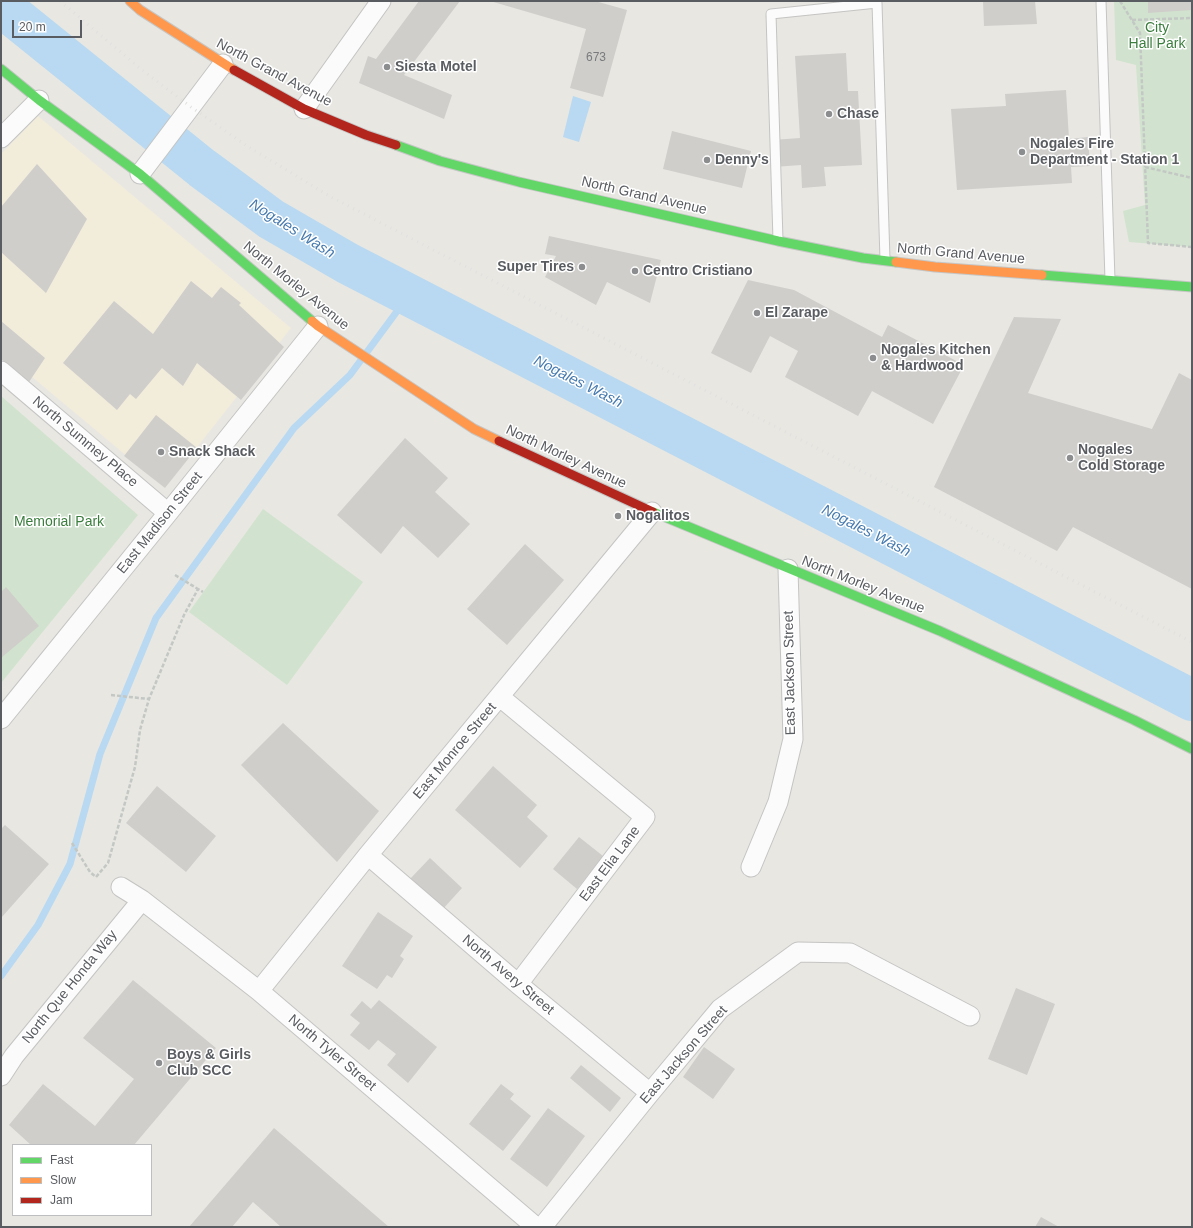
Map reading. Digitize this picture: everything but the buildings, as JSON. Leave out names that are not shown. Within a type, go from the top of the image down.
[{"type":"street","name":"North Grand Avenue","points":[[130,1],[140,10],[223,64],[304,109],[366,135],[440,161],[519,182],[778,241],[863,258],[936,267],[1192,287]]},
{"type":"street","points":[[304,109],[381,1]]},
{"type":"street","points":[[140,174],[223,64]]},
{"type":"street","name":"North Morley Avenue","points":[[1,68],[39,100],[140,174],[318,326],[474,429],[652,512],[940,631],[1134,720],[1192,749]]},
{"type":"street","points":[[1,138],[39,100]]},
{"type":"street","name":"East Madison Street","points":[[1,719],[318,326]]},
{"type":"street","name":"North Summey Place","points":[[1,371],[168,513]]},
{"type":"street","name":"East Monroe Street","points":[[259,991],[368,856],[652,512]]},
{"type":"street","name":"East Jackson Street","points":[[751,867],[778,802],[792,739],[788,569]]},
{"type":"street","name":"East Elia Lane","points":[[500,697],[645,817],[518,984]]},
{"type":"street","name":"North Avery Street","points":[[368,856],[518,984],[650,1093]]},
{"type":"street","name":"North Tyler Street","points":[[121,887],[142,900],[259,991],[536,1227]]},
{"type":"street","name":"North Que Honda Way","points":[[1,1076],[14,1056],[142,900]]},
{"type":"street","name":"East Jackson Street","points":[[542,1227],[720,1009],[798,952],[850,953],[970,1016]]},
{"type":"lane","points":[[1101,1],[1110,280]]},
{"type":"lane","points":[[778,241],[771,14],[877,3],[885,260]]},
{"type":"path","points":[[1120,1],[1140,33],[1148,243],[1192,247]]},
{"type":"path","points":[[1132,20],[1192,18]]},
{"type":"path","points":[[1145,167],[1192,178]]},
{"type":"path","points":[[175,575],[203,592]]},
{"type":"path","points":[[72,843],[90,872],[96,877],[108,863],[135,767],[140,730],[149,699],[184,615],[198,589]]},
{"type":"path","points":[[111,695],[149,699]]},
{"type":"shaded area","points":[[38,116],[291,328],[165,488],[1,351],[1,154]]},
{"type":"green space","name":"City Hall Park","points":[[1114,1],[1192,1],[1192,247],[1129,242],[1123,211],[1145,205],[1136,65],[1116,60]]},
{"type":"green space","name":"Memorial Park","points":[[1,396],[138,515],[1,683]]},
{"type":"green space","points":[[263,509],[363,582],[287,685],[189,612]]},
{"type":"water","points":[[573,96],[591,102],[579,142],[563,137]]},
{"type":"waterway","name":"Nogales Wash","points":[[1,6],[202,168],[271,219],[347,263],[1192,700]]},
{"type":"waterway","points":[[1,976],[38,925],[70,864],[100,754],[156,618],[294,428],[350,375],[409,295]]},
{"type":"railway","points":[[60,1],[142,70],[191,107],[247,146],[331,197],[1192,642]]},
{"type":"traffic: fast","points":[[1,69],[39,100],[140,174],[312,321]]},
{"type":"traffic: fast","points":[[396,145],[440,161],[519,182],[778,241],[863,258],[896,262]]},
{"type":"traffic: fast","points":[[1042,275],[1192,287]]},
{"type":"traffic: fast","points":[[653,512],[940,631],[1134,720],[1192,749]]},
{"type":"traffic: slow","points":[[130,1],[140,10],[234,70]]},
{"type":"traffic: slow","points":[[896,262],[935,267],[1042,275]]},
{"type":"traffic: slow","points":[[312,321],[474,429],[499,441]]},
{"type":"traffic: jam","points":[[234,70],[304,109],[366,135],[396,145]]},
{"type":"traffic: jam","points":[[499,441],[653,512]]},
{"type":"place","name":"Siesta Motel","points":[[387,67]]},
{"type":"place","name":"Chase","points":[[829,114]]},
{"type":"place","name":"Nogales Fire Department - Station 1","points":[[1022,152]]},
{"type":"place","name":"Denny's","points":[[707,160]]},
{"type":"place","name":"Super Tires","points":[[582,267]]},
{"type":"place","name":"Centro Cristiano","points":[[635,271]]},
{"type":"place","name":"El Zarape","points":[[757,313]]},
{"type":"place","name":"Nogales Kitchen & Hardwood","points":[[873,358]]},
{"type":"place","name":"Snack Shack","points":[[161,452]]},
{"type":"place","name":"Nogales Cold Storage","points":[[1070,458]]},
{"type":"place","name":"Nogalitos","points":[[618,516]]},
{"type":"place","name":"Boys & Girls Club SCC","points":[[159,1063]]}]
